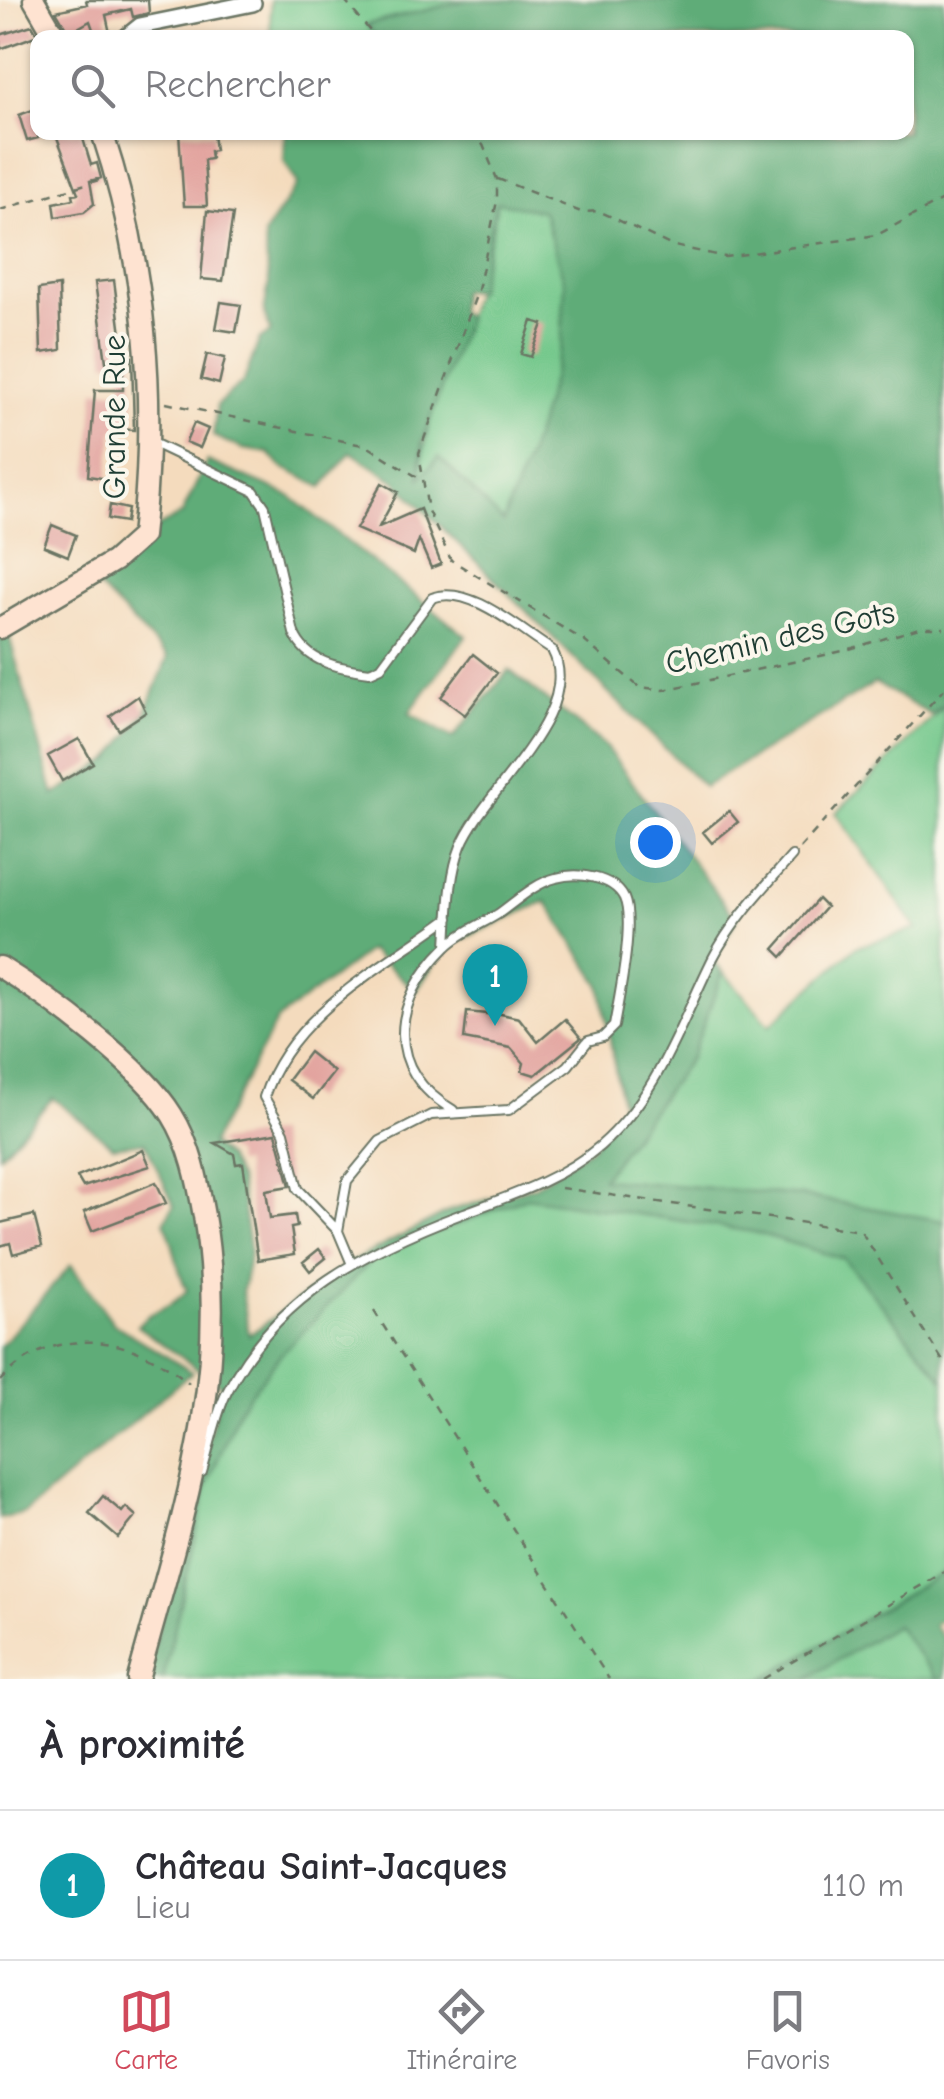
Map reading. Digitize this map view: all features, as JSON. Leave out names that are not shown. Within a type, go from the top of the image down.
[{"type":"street","points":[[34,0],[51,30]]},
{"type":"street","points":[[135,30],[253,3]]},
{"type":"street","name":"Grande Rue","points":[[0,628],[114,561],[142,536],[150,442],[148,339],[116,176],[105,140]]},
{"type":"street","points":[[0,967],[28,985],[155,1090],[175,1118],[196,1173],[216,1309],[206,1397],[191,1476],[138,1679]]},
{"type":"lane","points":[[150,442],[254,491],[264,507],[294,633],[300,648],[313,658],[370,672],[381,666],[432,598],[443,594],[468,598],[552,650],[560,664],[558,688],[548,715],[461,846],[447,946]]},
{"type":"lane","points":[[191,1476],[199,1481],[225,1395],[246,1360],[291,1306],[351,1262],[396,1239],[535,1186],[598,1149],[633,1111],[664,1064],[736,919],[792,856]]},
{"type":"lane","points":[[338,1230],[347,1181],[359,1161],[398,1129],[454,1110],[509,1110],[568,1066],[588,1041],[604,1038],[614,1026],[625,947],[623,896],[604,880],[580,875],[554,878],[447,946],[410,998],[402,1038],[414,1079],[431,1097],[454,1110]]},
{"type":"lane","points":[[351,1262],[338,1230],[298,1190],[284,1132],[264,1097],[271,1076],[313,1017],[449,918]]},
{"type":"path","points":[[344,0],[369,30]]},
{"type":"path","points":[[420,479],[419,452],[478,290],[493,228],[497,179],[479,140]]},
{"type":"path","points":[[0,210],[116,176]]},
{"type":"path","points":[[497,179],[581,212],[599,211],[670,245],[725,257],[877,236],[944,199]]},
{"type":"path","points":[[150,401],[366,446],[420,479]]},
{"type":"path","name":"Chemin des Gots","points":[[420,479],[451,560],[582,640],[639,687],[664,690],[843,651],[920,628],[944,628]]},
{"type":"path","points":[[792,856],[944,689]]},
{"type":"path","points":[[535,1186],[591,1190],[861,1232],[944,1363]]},
{"type":"path","points":[[374,1311],[608,1679]]},
{"type":"path","points":[[0,1382],[14,1367],[46,1350],[78,1339],[92,1340],[119,1342],[149,1354],[206,1397]]},
{"type":"path","points":[[763,1679],[944,1572]]},
{"type":"green space","points":[[270,0],[467,0],[368,24],[371,30],[271,30]]},
{"type":"green space","points":[[467,0],[944,0],[944,704],[931,715],[875,683],[704,787],[395,481],[351,452],[322,487],[280,466],[269,453],[243,449],[213,436],[217,405],[244,381],[259,340],[271,332],[264,313],[269,282],[264,234],[298,184],[284,161],[285,140],[914,140],[914,30],[370,30],[367,25]],"holes":[[[496,202],[543,211],[565,284],[561,348],[535,437],[503,522],[439,457],[420,478],[422,441],[467,318],[458,311],[461,291],[478,290]]]},
{"type":"green space","points":[[497,201],[543,211],[565,284],[561,348],[535,437],[503,522],[439,458],[420,479],[433,410],[481,273]]},
{"type":"green space","points":[[207,461],[290,496],[466,636],[409,713],[453,738],[509,670],[604,745],[736,919],[713,962],[723,972],[691,1057],[602,1179],[802,1196],[944,1221],[944,1380],[844,1259],[754,1232],[527,1197],[377,1255],[279,1356],[239,1409],[207,1485],[163,1679],[145,1679],[222,1386],[137,1326],[187,1290],[164,1222],[174,1205],[145,1142],[113,1146],[53,1098],[0,1155],[0,628],[6,625],[54,795],[110,760],[146,712],[168,657],[88,577],[142,536],[182,514]],"holes":[[[546,901],[600,984],[622,1107],[592,1147],[535,1186],[452,1210],[351,1262],[249,1335],[242,1292],[250,1253],[239,1180],[227,1158],[211,1144],[277,1020],[369,950],[416,991],[447,946]]]},
{"type":"green space","points":[[944,706],[944,1221],[802,1196],[601,1179],[691,1057],[723,972],[770,1025],[856,947],[917,929],[836,813]]},
{"type":"green space","points":[[528,1197],[754,1232],[844,1259],[944,1380],[944,1572],[763,1679],[163,1679],[207,1485],[239,1409],[279,1356],[377,1255]]},
{"type":"green space","points":[[71,1265],[114,1324],[192,1372],[25,1513],[0,1519],[0,1347]]},
{"type":"green space","points":[[944,1572],[944,1617],[933,1625],[944,1639],[944,1679],[937,1679],[896,1625],[806,1679],[763,1679]]},
{"type":"green space","points":[[896,1625],[937,1679],[806,1679]]},
{"type":"building","points":[[86,0],[148,0],[149,13],[133,17],[131,9],[106,15],[109,30],[93,30],[90,21],[67,30],[56,11],[87,4]]},
{"type":"building","points":[[32,25],[35,30],[30,30],[30,38],[0,49],[0,35]]},
{"type":"building","points":[[30,111],[31,140],[27,141],[19,115]]},
{"type":"building","points":[[58,140],[83,140],[91,165],[97,163],[101,178],[90,181],[94,204],[84,212],[56,217],[54,203],[74,199],[73,194],[78,193]]},
{"type":"building","points":[[180,140],[214,140],[211,159],[204,160],[207,206],[184,206]]},
{"type":"building","points":[[207,211],[233,214],[223,281],[201,279]]},
{"type":"building","points":[[114,280],[124,358],[132,357],[134,430],[114,429],[108,479],[88,476],[95,390],[123,390],[123,362],[106,362],[95,282]]},
{"type":"building","points":[[59,286],[61,350],[41,353],[39,289]]},
{"type":"building","points":[[221,302],[241,305],[236,332],[216,329]]},
{"type":"building","points":[[532,321],[543,324],[531,357],[521,354]]},
{"type":"building","points":[[207,354],[225,358],[219,384],[201,379]]},
{"type":"building","points":[[194,423],[208,429],[200,448],[186,442]]},
{"type":"building","points":[[382,483],[398,492],[379,527],[420,509],[441,564],[431,568],[419,540],[414,554],[356,529]]},
{"type":"building","points":[[110,505],[128,509],[126,522],[108,519]]},
{"type":"building","points":[[52,525],[76,535],[68,556],[44,546]]},
{"type":"building","points":[[473,654],[497,673],[465,715],[441,697]]},
{"type":"building","points":[[138,696],[146,712],[119,730],[110,716]]},
{"type":"building","points":[[79,739],[93,763],[62,781],[48,756]]},
{"type":"building","points":[[729,811],[738,822],[712,843],[703,832]]},
{"type":"building","points":[[818,899],[826,907],[782,957],[774,949]]},
{"type":"building","points":[[487,1011],[519,1018],[538,1042],[565,1019],[581,1038],[535,1075],[522,1071],[524,1063],[511,1048],[464,1039],[467,1012]]},
{"type":"building","points":[[309,1052],[334,1072],[313,1099],[288,1080]]},
{"type":"building","points":[[276,1133],[290,1186],[266,1190],[270,1218],[295,1215],[297,1227],[291,1228],[295,1254],[258,1260],[243,1163],[236,1164],[234,1154],[215,1143]]},
{"type":"building","points":[[143,1150],[150,1166],[83,1187],[77,1177]]},
{"type":"building","points":[[156,1182],[166,1203],[92,1231],[84,1212]]},
{"type":"building","points":[[34,1215],[42,1246],[13,1254],[10,1243],[0,1246],[0,1223]]},
{"type":"building","points":[[319,1249],[326,1258],[310,1271],[303,1262]]},
{"type":"building","points":[[103,1496],[122,1512],[126,1507],[136,1516],[118,1538],[89,1513]]},
{"type":"place","name":"Château Saint-Jacques","points":[[495,1026]]}]
